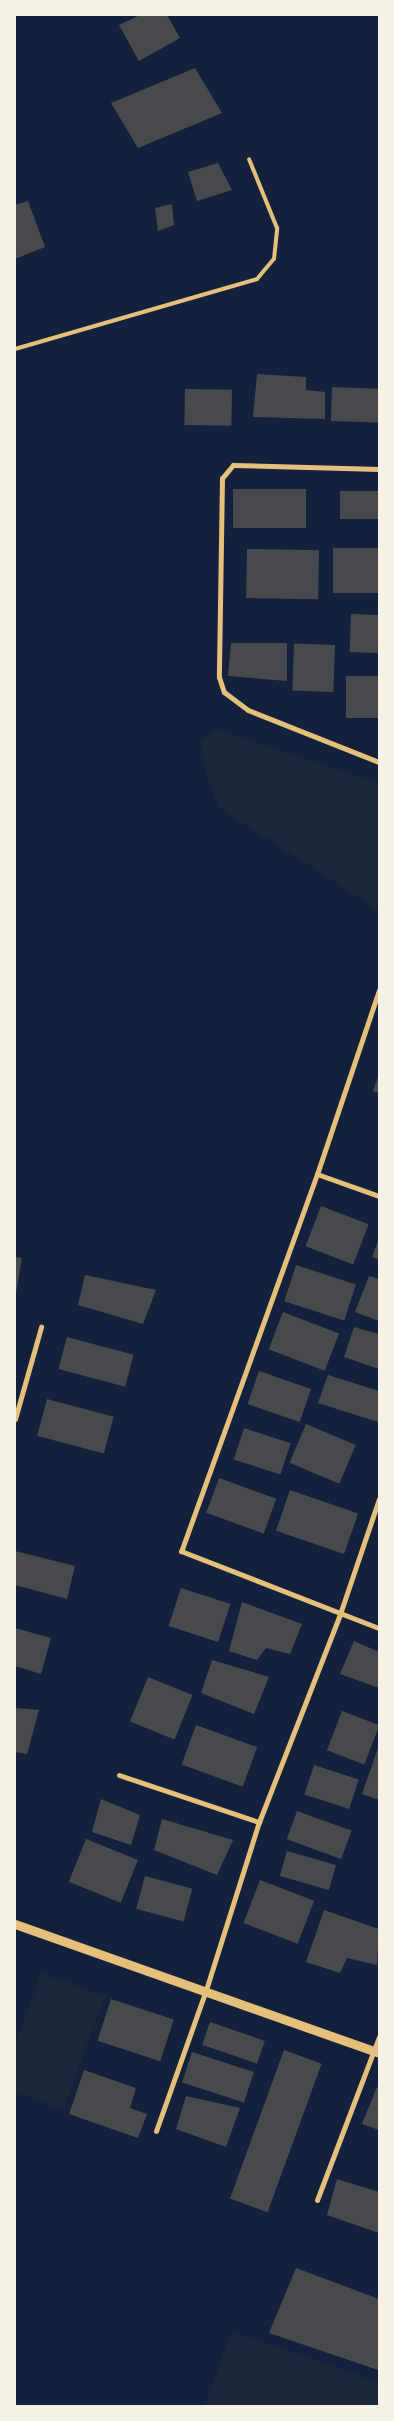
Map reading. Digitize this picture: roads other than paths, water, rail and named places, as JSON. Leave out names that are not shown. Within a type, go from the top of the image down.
[{"type":"street","points":[[379,469],[233,465],[222,478],[219,677],[224,692],[248,710],[379,762]]},
{"type":"street","points":[[379,990],[317,1174],[181,1551],[379,1628]]},
{"type":"street","points":[[317,1174],[379,1196]]},
{"type":"street","points":[[15,1419],[17,1400],[41,1327]]},
{"type":"street","points":[[156,2131],[205,1993],[259,1822],[340,1614],[379,1499]]},
{"type":"street","points":[[118,1775],[259,1822]]},
{"type":"street","points":[[15,1924],[205,1993],[376,2052]]},
{"type":"street","points":[[317,2200],[376,2052],[379,2037]]},
{"type":"lane","points":[[15,349],[257,279],[274,259],[277,228],[249,159]]}]
